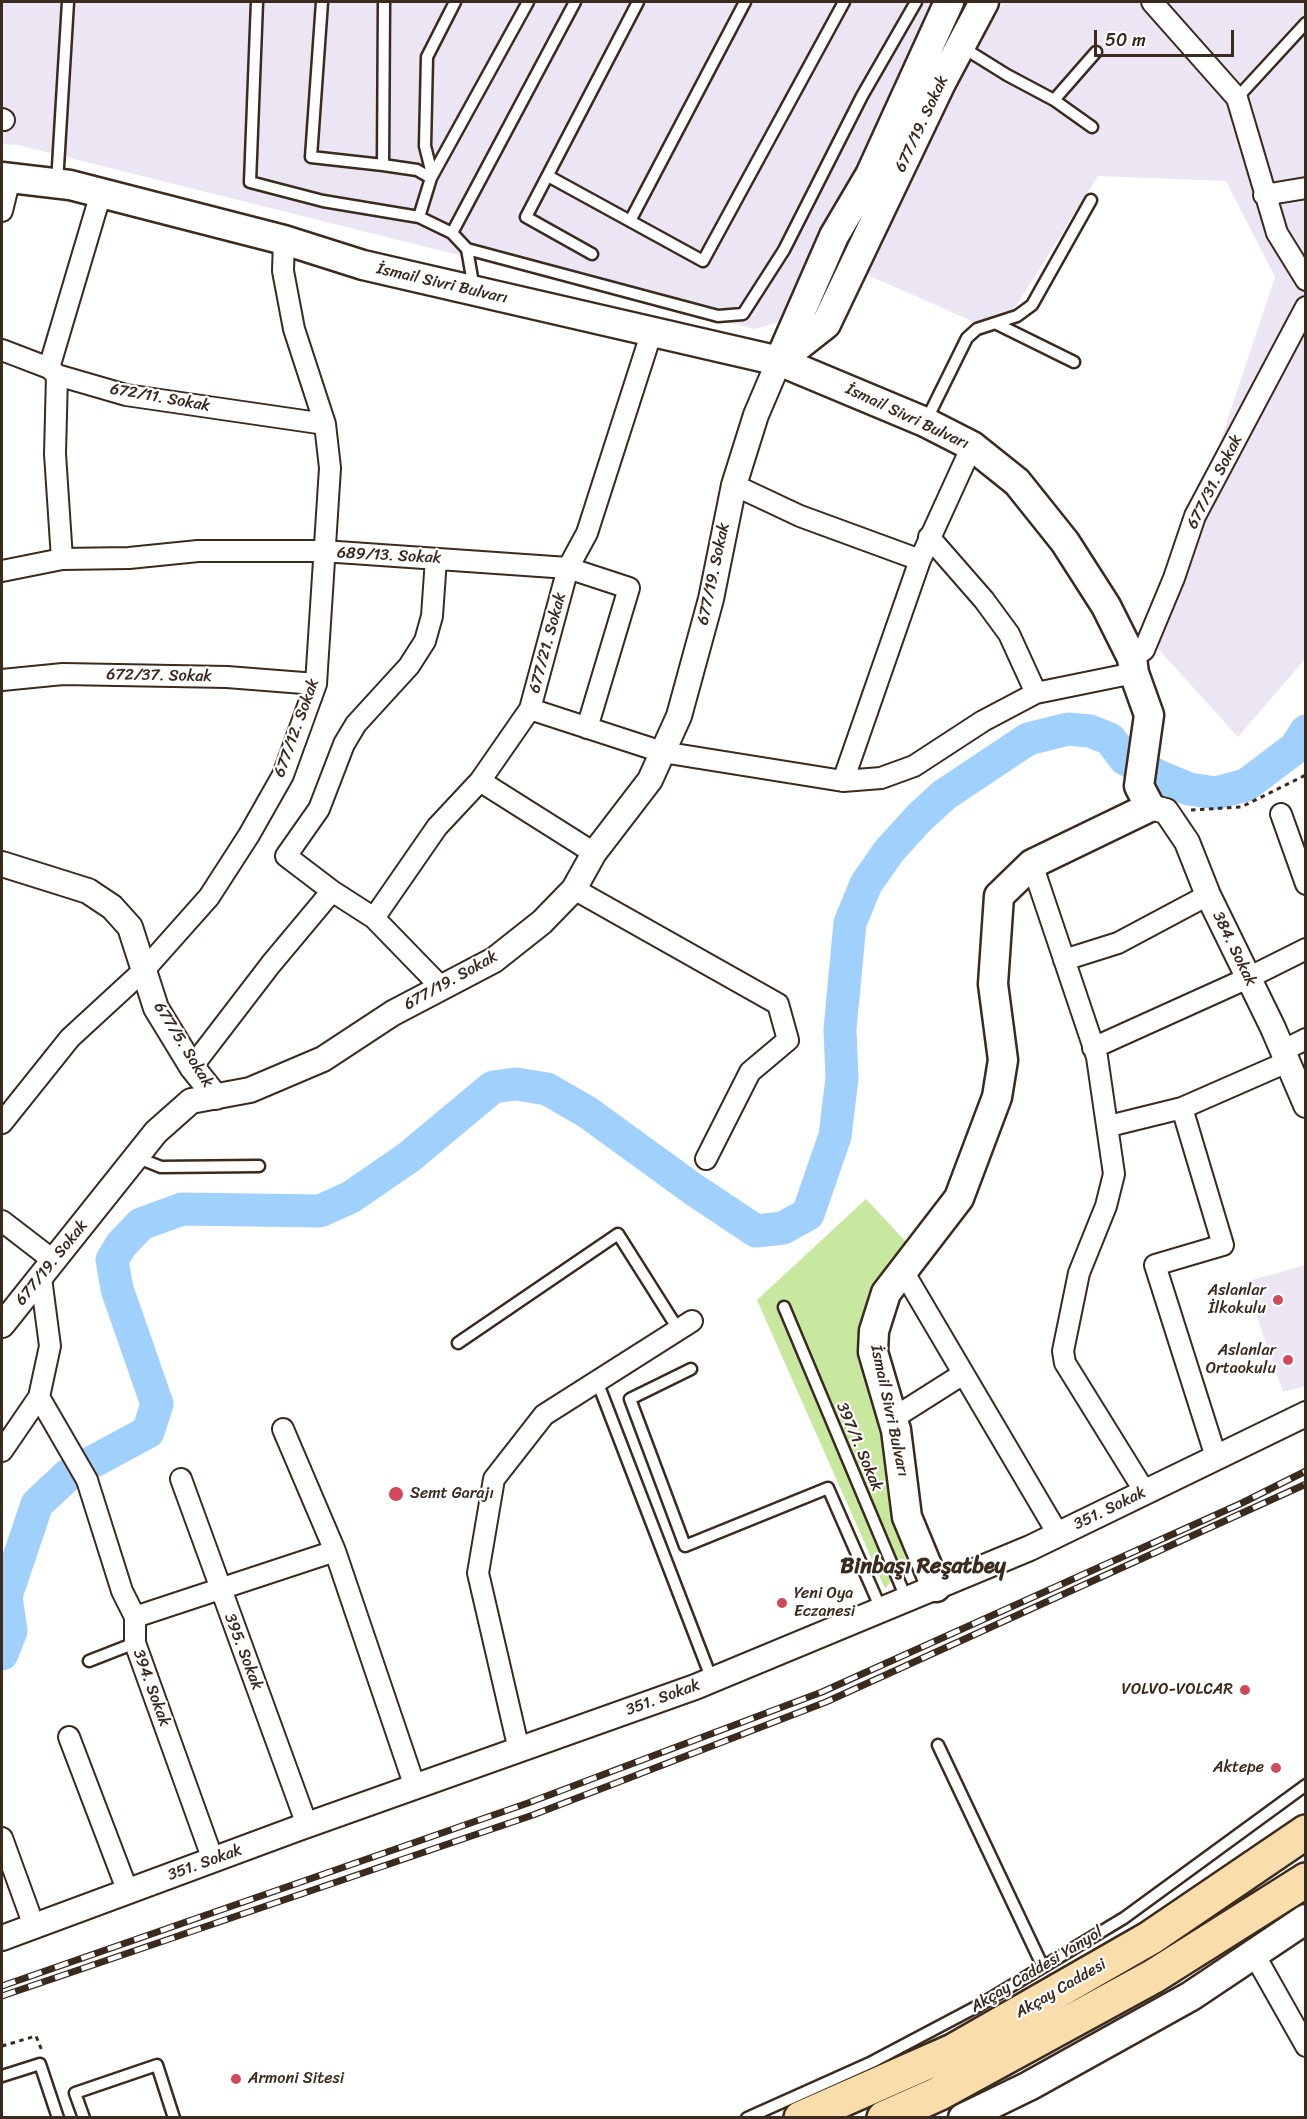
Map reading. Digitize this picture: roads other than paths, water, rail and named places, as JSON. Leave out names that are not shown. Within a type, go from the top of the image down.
[{"type":"highway","name":"Akçay Caddesi","points":[[801,2118],[953,2051],[1150,1938],[1305,1832]]},
{"type":"highway","name":"Akçay Caddesi","points":[[884,2118],[938,2094],[1154,1976],[1305,1880]]},
{"type":"main road","name":"677/19. Sokak","points":[[779,361],[834,236],[870,175],[949,2]]},
{"type":"main road","name":"677/19. Sokak","points":[[779,361],[826,324],[984,2]]},
{"type":"main road","name":"İsmail Sivri Bulvarı","points":[[6,178],[57,184],[101,193],[284,240],[363,265],[779,361],[925,422],[972,446],[1017,482],[1065,542],[1106,606],[1133,665],[1149,716],[1152,802],[1032,864],[999,896],[993,984],[1003,1060],[997,1097],[959,1198],[886,1293],[874,1331],[873,1352],[892,1419],[904,1482],[907,1517],[936,1587]]},
{"type":"main road","points":[[963,2118],[1117,2039],[1191,1996],[1305,1919]]},
{"type":"street","points":[[1152,2],[1237,98],[1277,233],[1305,280]]},
{"type":"street","points":[[2,211],[6,178]]},
{"type":"street","points":[[1264,195],[1305,188]]},
{"type":"street","points":[[62,560],[55,454],[53,372],[101,193]]},
{"type":"street","name":"677/12. Sokak","points":[[2,1123],[70,1038],[145,969],[209,897],[249,835],[283,775],[316,684],[330,468],[325,424],[294,330],[283,271],[284,240]]},
{"type":"street","name":"677/31. Sokak","points":[[1133,665],[1144,650],[1174,579],[1195,516],[1305,307]]},
{"type":"street","name":"677/21. Sokak","points":[[374,918],[437,826],[480,781],[530,709],[568,568],[587,533],[652,331]]},
{"type":"street","name":"672/11. Sokak","points":[[2,350],[53,372],[126,395],[325,424]]},
{"type":"street","name":"677/19. Sokak","points":[[2,1325],[156,1132],[191,1101],[250,1090],[323,1059],[393,1013],[494,960],[542,922],[574,889],[594,853],[650,780],[679,716],[711,599],[734,485],[756,415],[779,361]]},
{"type":"street","points":[[843,781],[920,560],[972,446]]},
{"type":"street","points":[[734,485],[800,516],[920,560]]},
{"type":"street","points":[[929,537],[984,600],[1009,634],[1036,693]]},
{"type":"street","name":"689/13. Sokak","points":[[2,571],[62,560],[129,558],[198,551],[323,551],[568,568],[629,588],[587,728]]},
{"type":"street","points":[[436,559],[432,616],[425,641],[409,666],[356,724],[344,744],[319,809],[286,856],[332,891],[374,918],[441,987]]},
{"type":"street","points":[[530,709],[662,752],[843,781],[882,778],[914,766],[983,721],[1036,693],[1133,665]]},
{"type":"street","name":"672/37. Sokak","points":[[2,680],[63,674],[227,677],[316,684]]},
{"type":"street","points":[[480,781],[594,853]]},
{"type":"street","name":"384. Sokak","points":[[1152,802],[1187,842],[1208,895],[1285,1057],[1305,1105]]},
{"type":"street","points":[[1281,813],[1305,884]]},
{"type":"street","name":"677/5. Sokak","points":[[2,864],[88,891],[112,907],[130,927],[156,1008],[192,1067],[216,1097]]},
{"type":"street","points":[[1032,864],[1094,1047],[1109,1126],[1114,1174],[1106,1206],[1079,1274],[1063,1351],[1065,1363],[1145,1492]]},
{"type":"street","points":[[574,889],[778,1004],[788,1040],[750,1072],[706,1159]]},
{"type":"street","points":[[192,1067],[271,964],[332,891]]},
{"type":"street","points":[[1065,960],[1118,944],[1208,895]]},
{"type":"street","points":[[1094,1047],[1248,978],[1305,949]]},
{"type":"street","points":[[1109,1126],[1182,1108],[1285,1057],[1305,1039]]},
{"type":"street","points":[[1182,1108],[1223,1245],[1155,1265],[1216,1457]]},
{"type":"street","points":[[2,1221],[47,1270],[50,1346],[39,1397],[2,1451]]},
{"type":"street","points":[[903,1271],[1058,1534]]},
{"type":"street","points":[[519,1750],[477,1573],[494,1479],[544,1415],[685,1325]]},
{"type":"street","points":[[892,1419],[963,1374]]},
{"type":"street","name":"394. Sokak","points":[[39,1397],[87,1480],[122,1591],[135,1617],[135,1643],[213,1860]]},
{"type":"street","name":"351. Sokak","points":[[2,1938],[307,1825],[712,1680],[1058,1534],[1305,1414]]},
{"type":"street","points":[[283,1429],[335,1551],[415,1787]]},
{"type":"street","name":"395. Sokak","points":[[181,1479],[219,1589],[307,1825]]},
{"type":"street","points":[[135,1617],[335,1551]]},
{"type":"street","points":[[69,1737],[128,1892]]},
{"type":"street","points":[[2,1838],[34,1926]]},
{"type":"street","points":[[1254,1954],[1305,2046]]},
{"type":"lane","points":[[57,184],[68,2]]},
{"type":"lane","points":[[257,2],[250,182],[322,201],[419,217],[453,232],[466,249],[475,292]]},
{"type":"lane","points":[[322,2],[311,157],[417,170],[432,176]]},
{"type":"lane","points":[[383,165],[384,2]]},
{"type":"lane","points":[[432,176],[425,146],[428,57],[455,2]]},
{"type":"lane","points":[[419,217],[432,176],[528,2]]},
{"type":"lane","points":[[453,232],[575,2]]},
{"type":"lane","points":[[591,254],[526,217],[638,2]]},
{"type":"lane","points":[[630,221],[745,2]]},
{"type":"lane","points":[[548,176],[704,261],[844,2]]},
{"type":"lane","points":[[466,249],[718,316],[743,314],[784,250],[862,96],[916,2]]},
{"type":"lane","points":[[1237,98],[1305,23]]},
{"type":"lane","points":[[961,46],[1007,75],[1054,100],[1092,127]]},
{"type":"lane","points":[[1054,100],[1096,52]]},
{"type":"lane","points":[[925,422],[967,338],[977,329],[1017,316],[1032,304],[1091,200]]},
{"type":"lane","points":[[997,324],[1074,362]]},
{"type":"lane","points":[[136,1157],[161,1167],[259,1166]]},
{"type":"lane","points":[[458,1343],[618,1234],[685,1325]]},
{"type":"lane","name":"397/1. Sokak","points":[[784,1307],[906,1598]]},
{"type":"lane","points":[[691,1369],[630,1399],[685,1546],[828,1488],[881,1609]]},
{"type":"lane","points":[[597,1381],[712,1680]]},
{"type":"lane","points":[[89,1661],[135,1643]]},
{"type":"lane","points":[[938,1745],[1044,1966]]},
{"type":"lane","name":"Akçay Caddesi Yanyol","points":[[747,2118],[872,2062],[978,2006],[1124,1918],[1305,1785]]},
{"type":"lane","points":[[2,2076],[40,2064],[58,2118]]},
{"type":"lane","points":[[84,2118],[75,2093],[157,2065],[174,2118]]},
{"type":"waterway","points":[[2,1654],[11,1631],[6,1596],[37,1504],[68,1475],[148,1432],[157,1404],[117,1289],[112,1260],[121,1245],[141,1224],[182,1209],[320,1211],[351,1197],[409,1157],[493,1087],[516,1084],[547,1089],[587,1112],[693,1189],[756,1231],[783,1228],[808,1214],[835,1136],[842,1078],[840,1029],[850,923],[866,884],[889,851],[919,818],[944,795],[1028,739],[1068,729],[1090,731],[1110,739],[1125,759],[1158,776],[1189,789],[1216,793],[1246,785],[1295,748],[1306,731]]},
{"type":"railway","points":[[2,1986],[528,1803],[822,1692],[1242,1503],[1306,1471]]},
{"type":"railway","points":[[2,1996],[533,1815],[826,1702],[1306,1484]]},
{"type":"place","name":"Aslanlar İlkokulu","points":[[1278,1300]]},
{"type":"place","name":"Aslanlar Ortaokulu","points":[[1288,1360]]},
{"type":"place","name":"Semt Garajı","points":[[396,1494]]},
{"type":"place","name":"Yeni Oya Eczanesi","points":[[782,1603]]},
{"type":"place","name":"VOLVO-VOLCAR","points":[[1245,1690]]},
{"type":"place","name":"Aktepe","points":[[1276,1768]]},
{"type":"place","name":"Armoni Sitesi","points":[[236,2079]]},
{"type":"district","name":"Binbaşı Reşatbey","points":[[923,1567]]}]
